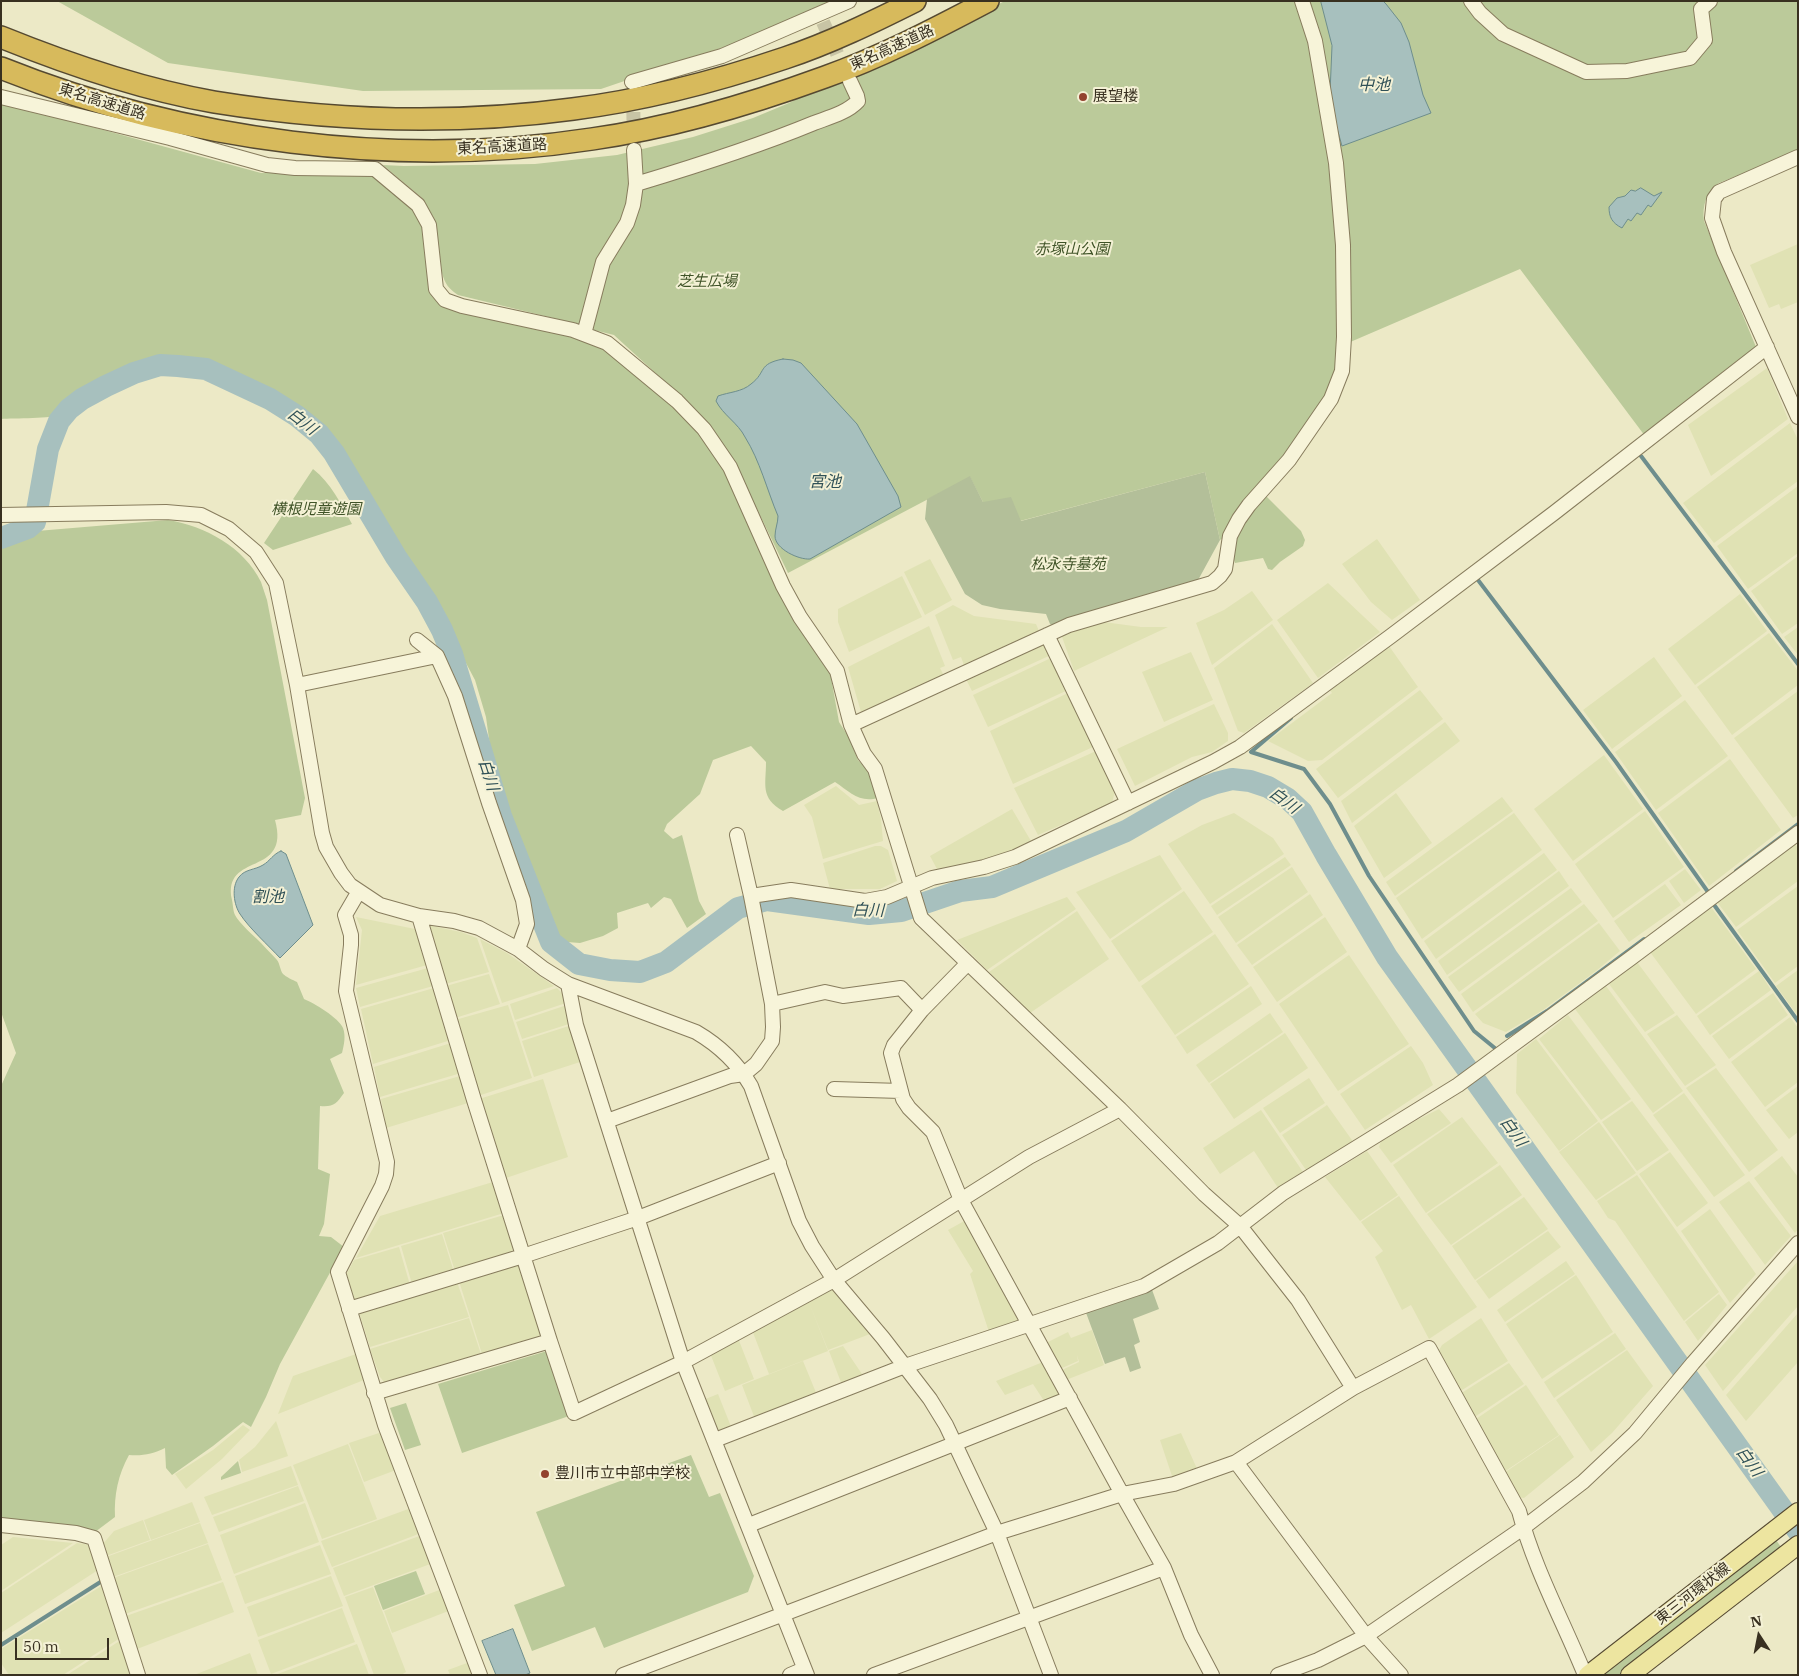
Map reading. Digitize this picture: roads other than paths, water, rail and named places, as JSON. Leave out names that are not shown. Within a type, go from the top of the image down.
[{"type":"highway","name":"東名高速道路","points":[[1,37],[97,73],[213,102],[344,116],[428,119],[503,116],[574,109],[640,97],[710,81],[787,58],[862,28],[915,1]]},
{"type":"highway","name":"東名高速道路","points":[[1,68],[90,100],[148,116],[267,139],[394,150],[466,150],[529,146],[591,140],[643,130],[736,106],[826,77],[916,38],[988,1]]},
{"type":"main road","name":"東三河環状線","points":[[1586,1675],[1798,1512]]},
{"type":"main road","name":"東三河環状線","points":[[1630,1675],[1793,1549]]},
{"type":"street","points":[[632,82],[722,56],[821,18],[849,1]]},
{"type":"street","points":[[851,725],[1069,625],[1212,583],[1225,568],[1230,536],[1248,505],[1289,460],[1331,399],[1342,371],[1344,337],[1343,245],[1336,163],[1315,41],[1302,1]]},
{"type":"street","points":[[1471,1],[1480,13],[1503,34],[1586,72],[1626,71],[1690,58],[1705,40],[1702,9],[1710,1]]},
{"type":"street","points":[[636,184],[765,143],[838,113],[858,101],[850,81]]},
{"type":"street","points":[[1,97],[170,138],[267,165],[295,168],[375,169],[408,196],[424,215],[429,225],[436,289],[445,300],[462,306],[584,334],[607,343],[677,402],[704,429],[720,450],[730,467],[783,586],[800,617],[837,671],[851,725],[864,754],[875,769],[921,918],[1120,1109],[1204,1194],[1240,1226],[1298,1300],[1354,1388]]},
{"type":"street","points":[[584,334],[603,262],[627,223],[633,205],[636,184],[634,150]]},
{"type":"street","points":[[1798,157],[1720,192],[1714,199],[1712,207],[1712,218],[1724,252],[1798,417]]},
{"type":"street","points":[[751,896],[791,890],[865,901],[887,897],[912,889],[932,878],[984,867],[1015,857],[1240,747],[1547,519],[1767,347]]},
{"type":"street","points":[[1,515],[166,512],[201,516],[229,529],[256,552],[276,583],[297,685],[322,833],[326,847],[350,885],[380,905],[419,916],[454,921],[479,928],[518,949],[568,984],[696,1032],[729,1055],[751,1086],[798,1221],[834,1280],[930,1398],[946,1425],[998,1533],[1052,1675]]},
{"type":"street","points":[[1047,635],[1128,803]]},
{"type":"street","points":[[417,640],[437,656],[455,696],[489,803],[523,900],[527,924],[518,949]]},
{"type":"street","points":[[297,685],[437,656]]},
{"type":"street","points":[[715,1440],[905,1366],[1144,1286],[1218,1243],[1283,1193],[1462,1082],[1798,833]]},
{"type":"street","points":[[607,1121],[730,1076],[744,1074],[756,1064],[772,1041],[772,1004],[737,835]]},
{"type":"street","points":[[359,892],[345,915],[351,935],[346,992],[387,1162],[382,1186],[338,1272],[374,1393],[480,1675]]},
{"type":"street","points":[[419,916],[523,1256],[574,1413],[683,1362],[834,1280],[1029,1157],[1120,1109]]},
{"type":"street","points":[[968,963],[922,1010],[894,1045],[891,1053],[901,1091],[909,1108],[933,1132],[961,1200],[1164,1568],[1192,1635],[1212,1675]]},
{"type":"street","points":[[568,984],[576,1025],[683,1362],[749,1524],[806,1672],[790,1675]]},
{"type":"street","points":[[772,1004],[825,992],[843,996],[902,988],[922,1010]]},
{"type":"street","points":[[834,1089],[901,1091]]},
{"type":"street","points":[[349,1309],[523,1256],[638,1218],[779,1163]]},
{"type":"street","points":[[1278,1675],[1318,1660],[1366,1636],[1523,1528],[1583,1482],[1635,1433],[1676,1382],[1798,1243]]},
{"type":"street","points":[[374,1393],[550,1341]]},
{"type":"street","points":[[623,1675],[998,1533],[1122,1494],[1174,1484],[1236,1462],[1354,1388],[1428,1348],[1519,1511],[1523,1528],[1546,1586],[1586,1675]]},
{"type":"street","points":[[749,1524],[1070,1398]]},
{"type":"street","points":[[1236,1462],[1366,1636],[1401,1675]]},
{"type":"street","points":[[1,1525],[76,1533],[94,1538],[138,1675]]},
{"type":"street","points":[[874,1675],[1164,1568]]},
{"type":"water","name":"中池","points":[[1321,1],[1383,1],[1386,4],[1401,23],[1409,42],[1423,95],[1431,113],[1342,146],[1333,114],[1330,93],[1332,46]]},
{"type":"water","points":[[1641,188],[1654,196],[1662,192],[1651,207],[1648,205],[1641,215],[1637,213],[1631,221],[1628,219],[1622,228],[1612,219],[1609,207],[1617,198],[1625,196],[1631,190],[1635,191]]},
{"type":"water","name":"宮池","points":[[783,359],[801,363],[857,424],[898,496],[901,507],[810,559],[800,558],[788,553],[776,541],[775,533],[778,516],[755,456],[739,427],[722,411],[716,401],[718,396],[747,387],[756,380],[769,363]]},
{"type":"water","name":"割池","points":[[281,851],[286,854],[313,925],[280,958],[240,914],[236,906],[234,891],[236,881],[241,874],[263,865]]},
{"type":"water","points":[[513,1629],[530,1673],[525,1675],[496,1675],[482,1641]]},
{"type":"waterway","name":"白川","points":[[1,538],[28,528],[35,522],[48,449],[59,421],[69,409],[82,399],[134,373],[160,365],[206,369],[270,399],[297,416],[319,434],[334,453],[396,557],[427,602],[442,630],[452,654],[501,816],[551,942],[579,964],[610,970],[640,972],[666,962],[738,908],[767,900],[869,914],[901,911],[960,891],[992,887],[1126,831],[1197,790],[1216,783],[1232,779],[1250,781],[1268,787],[1288,799],[1302,812],[1387,957],[1798,1531]]},
{"type":"waterway","points":[[1641,456],[1798,664]]},
{"type":"waterway","points":[[1478,580],[1616,762],[1708,892]]},
{"type":"waterway","points":[[1291,718],[1251,752],[1304,769],[1330,804],[1369,876],[1474,1031],[1496,1049]]},
{"type":"waterway","points":[[1736,871],[1798,824]]},
{"type":"waterway","points":[[1712,902],[1798,1021]]},
{"type":"waterway","points":[[1507,1036],[1547,1011],[1644,939]]},
{"type":"waterway","points":[[1,1645],[102,1581]]},
{"type":"tunnel","points":[[823,22],[847,76]]},
{"type":"tunnel","points":[[633,91],[634,150]]},
{"type":"place","name":"展望楼","points":[[1083,97]]},
{"type":"place","name":"豊川市立中部中学校","points":[[545,1474]]},
{"type":"park label","name":"赤塚山公園","points":[[1072,250]]},
{"type":"park label","name":"芝生広場","points":[[707,282]]},
{"type":"park label","name":"横根児童遊園","points":[[316,510]]},
{"type":"park label","name":"松永寺墓苑","points":[[1068,565]]}]
